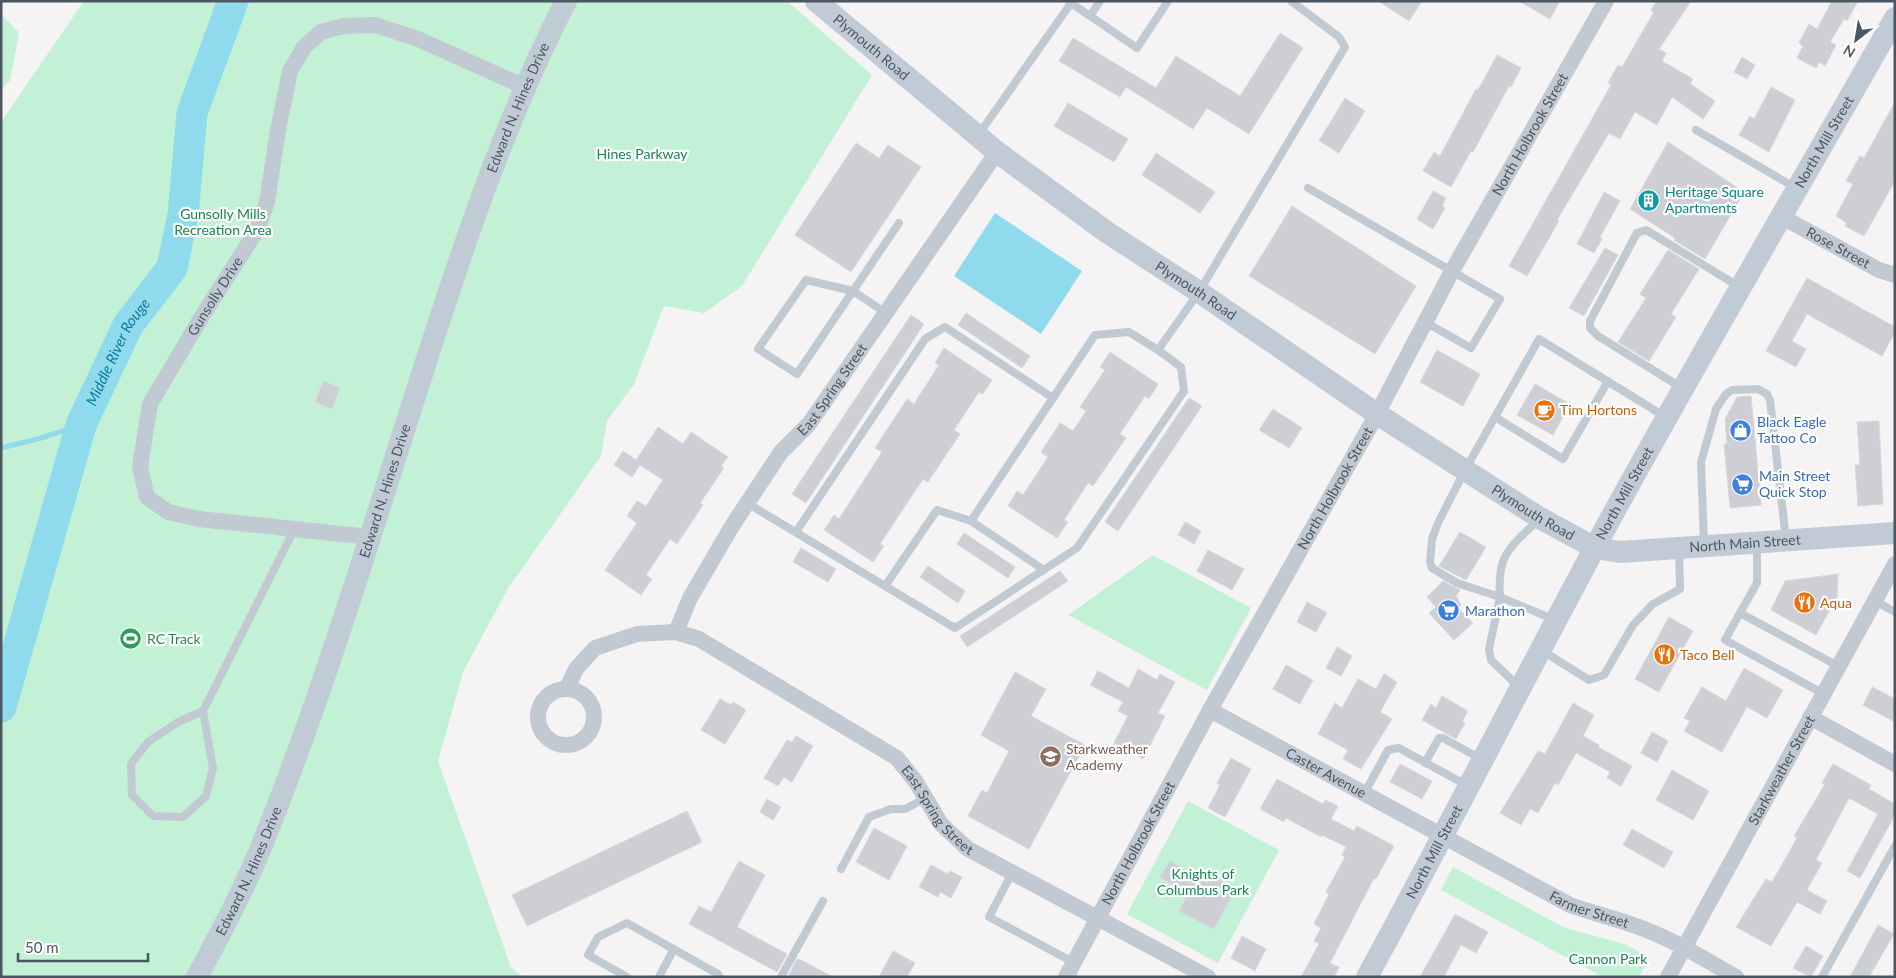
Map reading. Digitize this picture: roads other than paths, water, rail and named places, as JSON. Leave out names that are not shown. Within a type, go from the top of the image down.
[{"type":"street","name":"Edward N. Hines Drive","points":[[197,977],[236,903],[264,842],[333,648],[500,145],[525,86],[566,1]]},
{"type":"street","name":"Plymouth Road","points":[[816,1],[997,152],[1108,233],[1199,292],[1377,414],[1540,518],[1595,548]]},
{"type":"street","name":"North Holbrook Street","points":[[1069,970],[1210,710],[1377,414],[1452,271],[1606,1]]},
{"type":"street","name":"North Mill Street","points":[[1367,977],[1444,836],[1595,548],[1895,18]]},
{"type":"street","name":"Gunsolly Drive","points":[[370,537],[199,520],[168,512],[147,496],[140,467],[150,404],[201,318],[257,230],[267,202],[278,130],[290,71],[304,47],[321,32],[343,26],[375,25],[418,38],[525,86]]},
{"type":"street","name":"East Spring Street","points":[[676,632],[690,598],[747,503],[782,452],[809,424],[997,152]]},
{"type":"street","name":"Rose Street","points":[[1782,217],[1879,270],[1895,275]]},
{"type":"street","name":"North Main Street","points":[[1595,548],[1620,552],[1705,548],[1895,533]]},
{"type":"street","name":"Starkweather Street","points":[[1668,977],[1895,564]]},
{"type":"street","name":"East Spring Street","points":[[568,688],[576,669],[595,648],[637,634],[676,632],[699,639],[897,758],[916,782],[940,824],[968,849],[1208,977]]},
{"type":"street","name":"Caster Avenue","points":[[1210,710],[1444,836]]},
{"type":"street","points":[[1810,717],[1895,764]]},
{"type":"street","name":"Farmer Street","points":[[1444,836],[1570,905],[1637,926],[1684,948],[1736,977]]},
{"type":"lane","points":[[1090,16],[1100,1]]},
{"type":"lane","points":[[978,136],[1071,3],[1137,48],[1168,1]]},
{"type":"lane","points":[[1158,350],[1199,292],[1345,47],[1339,37],[1292,1]]},
{"type":"lane","points":[[1696,130],[1798,189]]},
{"type":"lane","points":[[1308,188],[1500,298],[1471,348],[1425,322]]},
{"type":"lane","points":[[886,313],[852,291],[806,280],[758,348],[797,374],[852,291],[898,222]]},
{"type":"lane","points":[[1685,389],[1598,336],[1590,328],[1590,321],[1629,248],[1637,234],[1646,230],[1742,288]]},
{"type":"lane","points":[[796,532],[925,340],[945,327],[1053,398]]},
{"type":"lane","points":[[747,503],[955,628],[1077,548],[1184,391],[1181,367],[1129,332],[1096,335],[971,521]]},
{"type":"lane","points":[[1556,620],[1500,597],[1457,583],[1432,568],[1430,562],[1432,539],[1465,470],[1539,339],[1668,418]]},
{"type":"lane","points":[[1495,416],[1563,459],[1608,381]]},
{"type":"lane","points":[[1705,548],[1701,462],[1716,409],[1726,394],[1732,390],[1758,389],[1767,394],[1770,400],[1786,542]]},
{"type":"lane","points":[[886,586],[937,510],[971,521],[1044,570]]},
{"type":"lane","points":[[1520,688],[1491,660],[1489,649],[1500,597],[1498,575],[1501,562],[1507,551],[1540,518]]},
{"type":"lane","points":[[203,711],[178,722],[148,742],[131,764],[132,794],[153,816],[183,817],[206,796],[213,768],[203,711],[294,530]]},
{"type":"lane","points":[[1757,544],[1757,583],[1725,640],[1824,694]]},
{"type":"lane","points":[[1540,650],[1588,680],[1604,675],[1633,624],[1654,604],[1680,589],[1678,549]]},
{"type":"lane","points":[[1874,601],[1895,612]]},
{"type":"lane","points":[[1740,613],[1838,666]]},
{"type":"lane","points":[[1425,763],[1439,738],[1443,738],[1484,760]]},
{"type":"lane","points":[[1364,794],[1388,750],[1399,748],[1470,787]]},
{"type":"lane","points":[[841,868],[869,817],[891,809],[904,809],[926,798]]},
{"type":"lane","points":[[1822,977],[1895,846]]},
{"type":"lane","points":[[1013,873],[989,917],[1069,970]]},
{"type":"lane","points":[[782,977],[823,901]]},
{"type":"lane","points":[[627,977],[588,955],[598,938],[627,923],[718,974],[719,977]]},
{"type":"lane","points":[[659,977],[674,949]]},
{"type":"water","points":[[995,213],[1082,271],[1041,334],[954,276]]},
{"type":"waterway","name":"Middle River Rouge","points":[[1,707],[81,425],[128,325],[172,268],[183,215],[192,113],[233,1]]},
{"type":"waterway","points":[[1,448],[81,425]]},
{"type":"place","name":"Heritage Square Apartments","points":[[1649,200]]},
{"type":"place","name":"Tim Hortons","points":[[1544,410]]},
{"type":"place","name":"Black Eagle Tattoo Co","points":[[1741,430]]},
{"type":"place","name":"Main Street Quick Stop","points":[[1743,484]]},
{"type":"place","name":"Aqua","points":[[1804,603]]},
{"type":"place","name":"Marathon","points":[[1449,611]]},
{"type":"place","name":"RC Track","points":[[131,639]]},
{"type":"place","name":"Taco Bell","points":[[1664,655]]},
{"type":"place","name":"Starkweather Academy","points":[[1050,757]]},
{"type":"park label","name":"Hines Parkway","points":[[642,154]]},
{"type":"park label","name":"Gunsolly Mills Recreation Area","points":[[223,222]]},
{"type":"park label","name":"Knights of Columbus Park","points":[[1203,882]]},
{"type":"park label","name":"Cannon Park","points":[[1608,959]]}]
